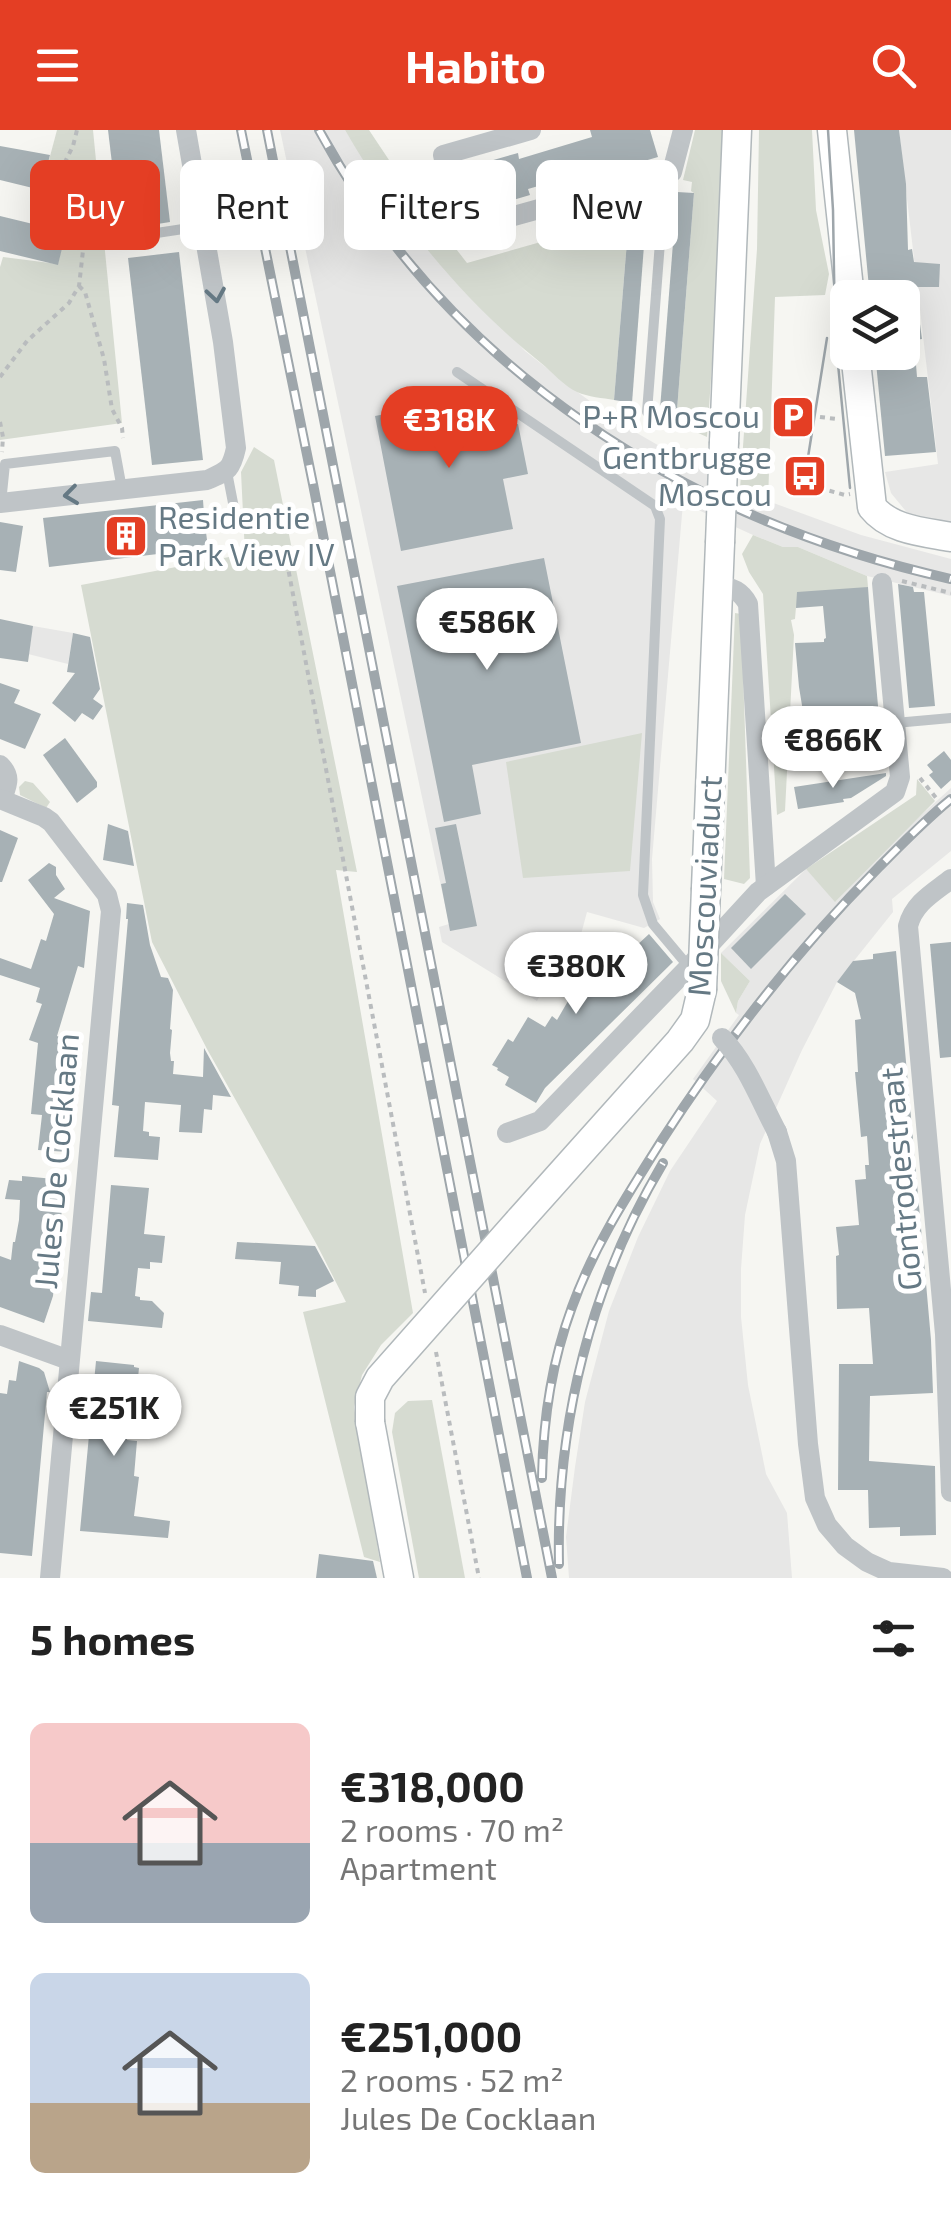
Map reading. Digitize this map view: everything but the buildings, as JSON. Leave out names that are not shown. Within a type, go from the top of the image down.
[{"type":"street","points":[[186,130],[192,160]]},
{"type":"street","points":[[531,130],[444,155],[458,225],[471,228],[536,210]]},
{"type":"street","points":[[675,160],[683,130]]},
{"type":"street","name":"Moscouviaduct","points":[[398,1578],[370,1422],[370,1396],[380,1378],[695,1020],[706,888],[738,130]]},
{"type":"street","points":[[832,130],[848,280]]},
{"type":"street","points":[[0,503],[207,480],[227,472],[236,448],[208,250]]},
{"type":"street","points":[[857,370],[872,507],[893,524],[951,537]]},
{"type":"street","points":[[507,1133],[540,1121],[696,978],[758,892],[895,792],[900,777],[882,582]]},
{"type":"street","points":[[718,585],[734,588],[748,604],[766,886]]},
{"type":"street","name":"Jules De Cocklaan","points":[[0,766],[9,781],[1,799],[51,822],[107,895],[111,911],[50,1578]]},
{"type":"street","name":"Gontrodestraat","points":[[951,880],[918,905],[908,926],[948,1334],[951,1492]]},
{"type":"street","points":[[695,1020],[733,1049],[783,1148],[815,1498],[836,1536],[866,1562],[889,1572],[944,1578]]},
{"type":"street","points":[[0,1334],[69,1360]]},
{"type":"lane","points":[[647,412],[659,250]]},
{"type":"lane","points":[[456,372],[654,506],[660,519],[643,895],[653,924],[696,978]]},
{"type":"lane","points":[[0,503],[5,464],[115,451],[122,489]]},
{"type":"lane","points":[[206,524],[226,520],[234,508],[227,472]]},
{"type":"lane","points":[[895,723],[951,718]]},
{"type":"path","points":[[0,377],[27,341],[69,303],[79,286],[85,233],[62,180],[77,130]]},
{"type":"path","points":[[79,286],[85,292],[100,342],[112,409],[122,428],[124,443]]},
{"type":"path","points":[[820,417],[837,419]]},
{"type":"path","points":[[0,422],[1,456]]},
{"type":"path","points":[[808,485],[811,468]]},
{"type":"path","points":[[285,552],[428,1307]]},
{"type":"path","points":[[882,582],[897,579],[951,592]]},
{"type":"path","points":[[435,1346],[479,1578]]},
{"type":"shaded area","points":[[57,130],[93,130],[96,160],[49,160]]},
{"type":"shaded area","points":[[280,130],[345,130],[364,160],[344,160],[344,250],[433,250],[525,351],[623,425],[708,474],[768,501],[861,535],[951,559],[951,596],[867,576],[798,547],[783,547],[683,503],[652,859],[653,902],[660,919],[644,928],[587,912],[580,938],[559,960],[537,1001],[442,942],[439,927],[449,924],[306,250],[324,250],[324,160],[286,160]]},
{"type":"shaded area","points":[[345,130],[369,130],[389,160],[363,160]]},
{"type":"shaded area","points":[[695,130],[728,130],[707,437],[676,423],[694,193],[692,182],[683,180]]},
{"type":"shaded area","points":[[759,130],[812,130],[816,210],[829,274],[825,295],[775,297],[768,501],[740,489],[757,249]]},
{"type":"shaded area","points":[[899,130],[951,130],[951,536],[923,532],[891,493],[885,472],[938,464],[920,280],[917,280]]},
{"type":"shaded area","points":[[536,243],[536,250],[626,250],[614,400],[586,395],[563,383],[484,312],[427,250],[457,250],[467,263]]},
{"type":"shaded area","points":[[61,250],[105,250],[122,423],[0,440],[3,257],[58,264]]},
{"type":"shaded area","points":[[254,447],[274,460],[357,872],[336,870],[413,1313],[381,1345],[362,1375],[354,1407],[380,1562],[364,1557],[303,1312],[346,1302],[152,942],[81,585],[245,554],[241,472]]},
{"type":"shaded area","points":[[753,535],[783,547],[798,547],[867,576],[868,587],[796,607],[795,619],[791,620],[794,635],[785,811],[777,815],[763,594],[742,554]]},
{"type":"shaded area","points":[[735,613],[741,614],[750,878],[744,884],[724,879]]},
{"type":"shaded area","points":[[33,626],[73,633],[68,664],[0,647],[31,640]]},
{"type":"shaded area","points":[[642,733],[630,871],[523,878],[506,762]]},
{"type":"shaded area","points":[[917,779],[935,801],[835,902],[806,869],[916,795]]},
{"type":"shaded area","points":[[25,781],[33,783],[50,802],[46,808],[20,795],[19,787]]},
{"type":"shaded area","points":[[951,788],[951,851],[892,899],[893,912],[837,982],[760,1144],[745,1215],[741,1317],[748,1385],[766,1474],[787,1513],[792,1578],[569,1578],[566,1537],[575,1467],[585,1402],[609,1311],[670,1171],[717,1101],[693,1079],[739,1015],[738,1001],[750,981],[721,953],[806,869],[836,901]]},
{"type":"shaded area","points":[[721,953],[750,981],[736,1013],[721,981]]},
{"type":"shaded area","points":[[432,1400],[465,1578],[419,1578],[392,1432],[395,1413],[408,1401]]},
{"type":"tram line","points":[[828,130],[835,333],[850,488]]},
{"type":"tram line","points":[[805,476],[827,338]]},
{"type":"railway","points":[[241,130],[527,1578]]},
{"type":"railway","points":[[267,130],[552,1578]]},
{"type":"railway","points":[[319,130],[373,216],[436,294],[507,363],[586,423],[670,475],[759,518],[853,553],[951,579]]},
{"type":"railway","points":[[542,1478],[550,1391],[565,1327],[591,1263],[624,1200],[711,1068],[763,998],[879,867],[951,799]]},
{"type":"railway","points":[[559,1564],[564,1459],[583,1356],[616,1257],[663,1163]]},
{"type":"place","name":"P+R Moscou","points":[[793,417]]},
{"type":"place","name":"Gentbrugge Moscou","points":[[805,476]]},
{"type":"place","name":"Residentie Park View IV","points":[[126,536]]}]
